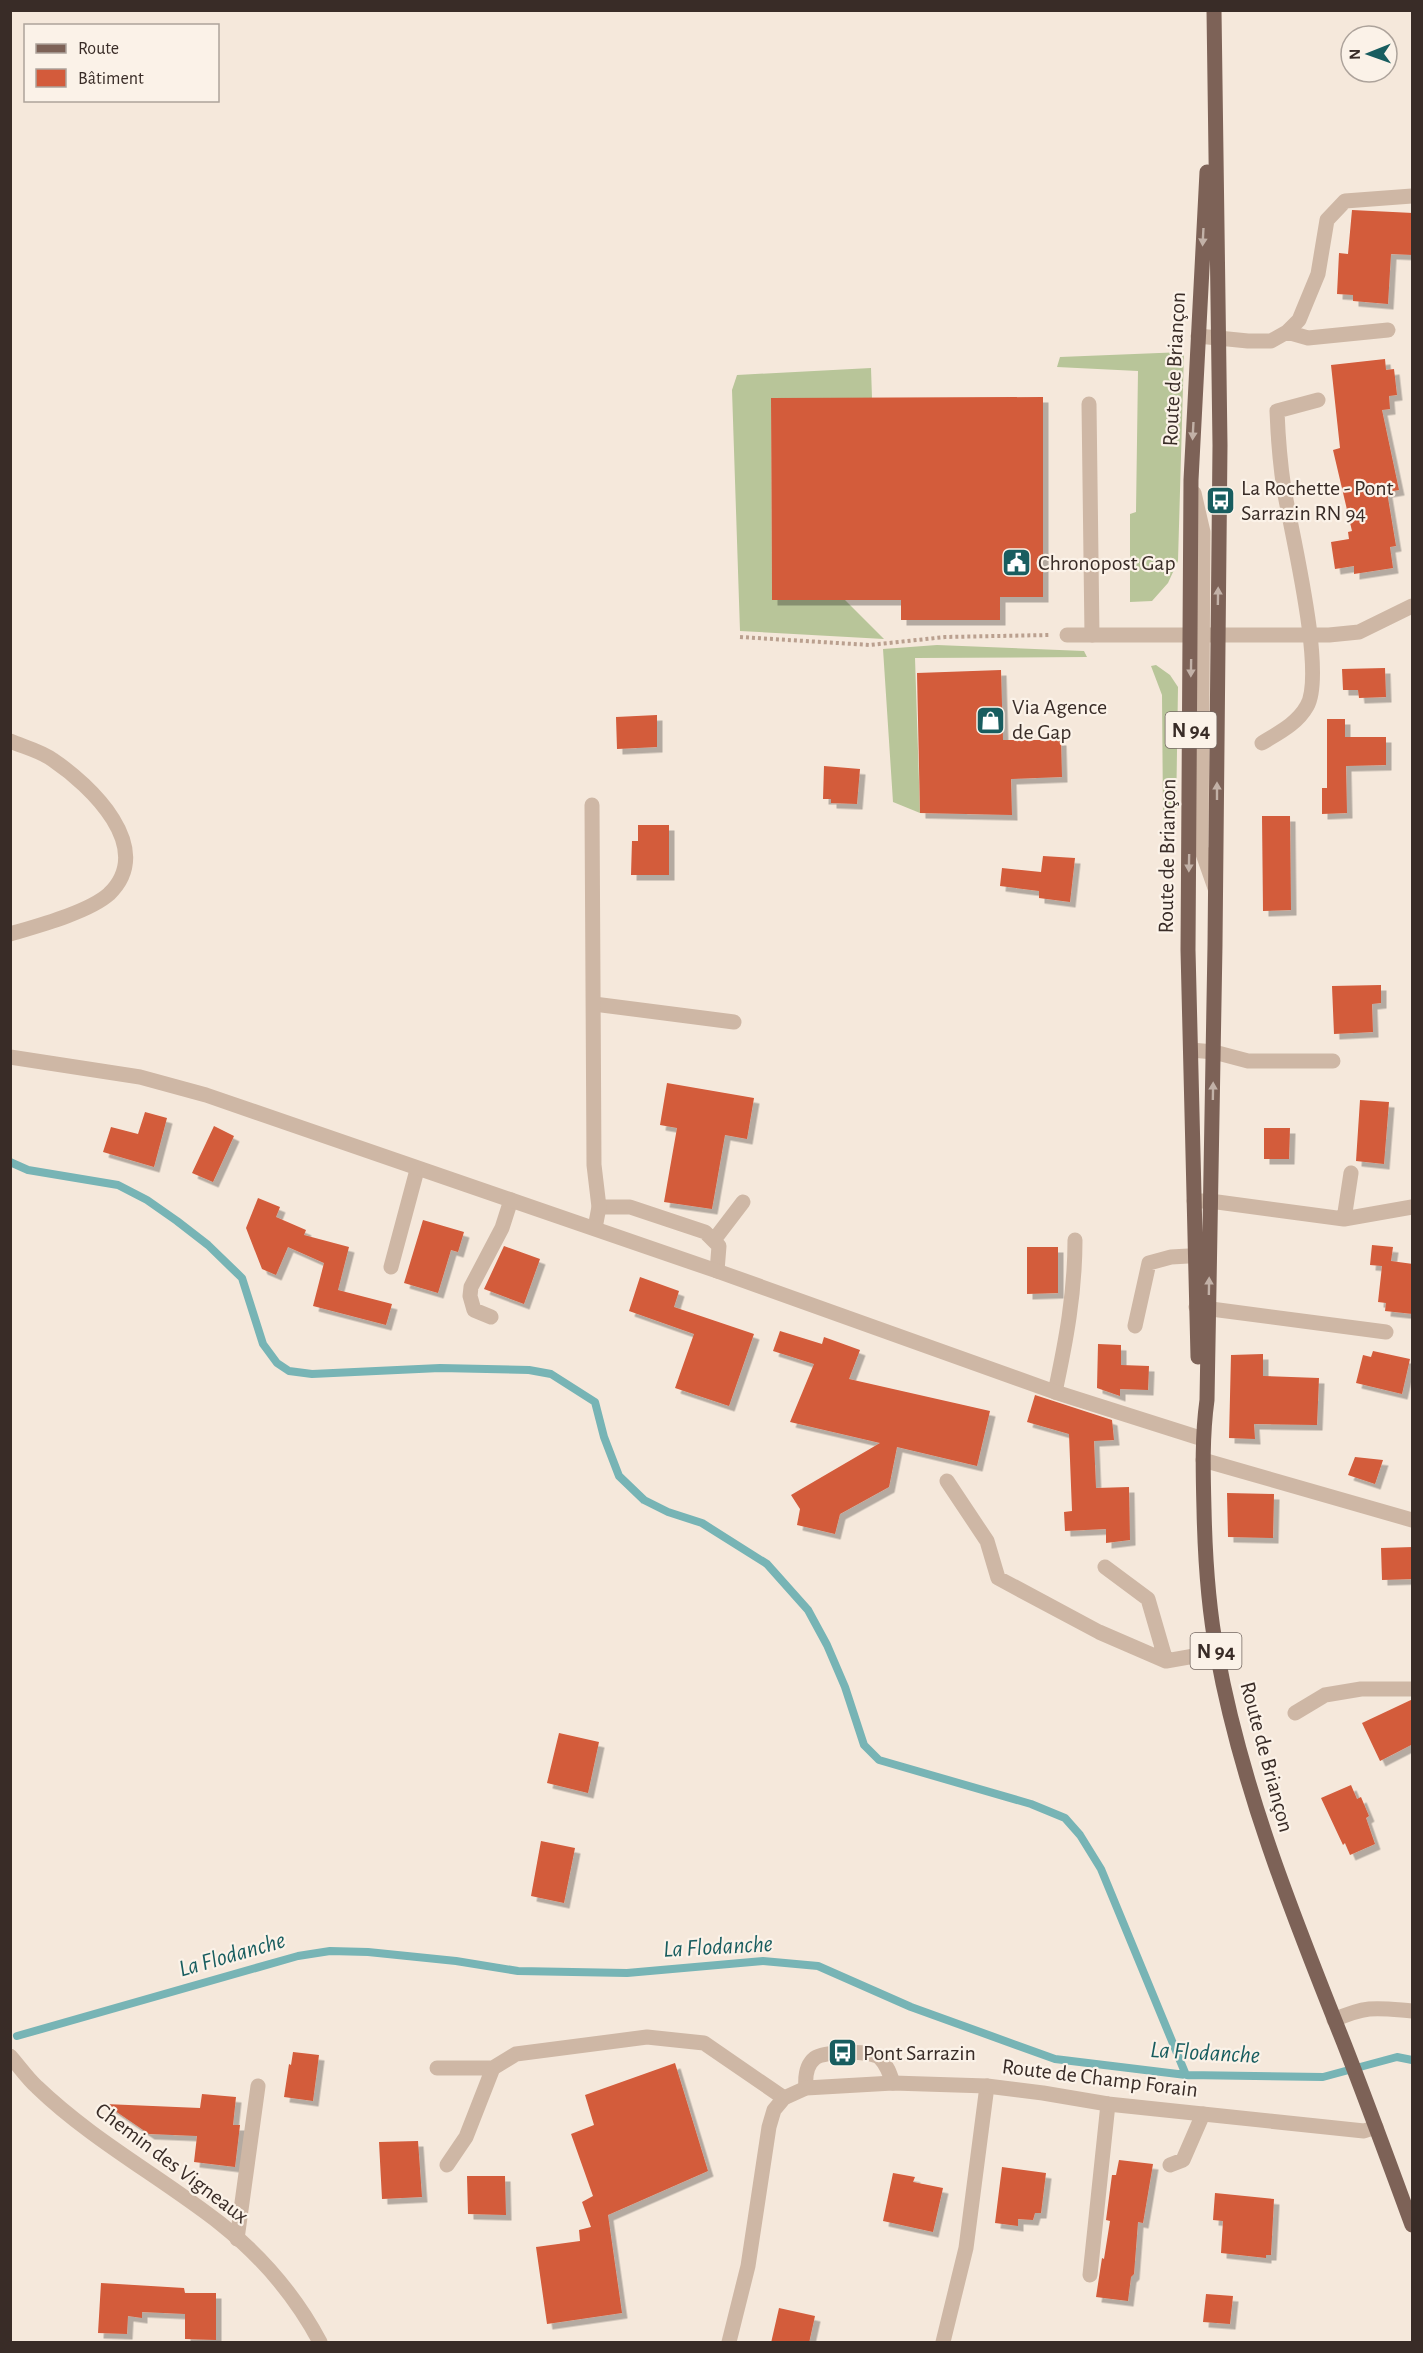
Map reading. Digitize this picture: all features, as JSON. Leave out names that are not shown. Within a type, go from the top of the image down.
[{"type":"main road","name":"Route de Briançon","points":[[1214,10],[1220,445],[1204,634],[1188,939],[1194,1201],[1202,1256],[1203,1460],[1209,1594],[1217,1652],[1249,1785],[1275,1866],[1376,2127]]},
{"type":"main road","name":"Route de Briançon","points":[[1202,1256],[1210,1201],[1216,891],[1204,634],[1191,480],[1214,31]]},
{"type":"main road","name":"N 94","points":[[1376,2127],[1413,2224]]},
{"type":"street","points":[[1198,336],[1271,341],[1287,332],[1299,320],[1318,274],[1327,220],[1345,201],[1413,196]]},
{"type":"street","points":[[1287,332],[1308,338],[1388,330]]},
{"type":"street","points":[[1262,744],[1297,720],[1309,704],[1312,682],[1311,635],[1284,487],[1279,453],[1277,411],[1318,400]]},
{"type":"street","points":[[1089,404],[1092,635]]},
{"type":"street","points":[[1067,635],[1311,635],[1359,632],[1413,606]]},
{"type":"street","points":[[10,741],[51,758],[83,783],[107,810],[126,852],[121,875],[108,894],[58,920],[10,934]]},
{"type":"street","points":[[592,806],[594,1165],[599,1207],[594,1228]]},
{"type":"street","points":[[594,1004],[734,1022]]},
{"type":"street","points":[[1191,1050],[1214,1052],[1248,1061],[1333,1060]]},
{"type":"street","points":[[10,1058],[140,1077],[206,1095],[417,1170],[717,1271],[1055,1392],[1203,1434]]},
{"type":"street","points":[[391,1267],[417,1170]]},
{"type":"street","points":[[1344,1219],[1351,1173]]},
{"type":"street","points":[[491,1317],[474,1310],[470,1296],[471,1287],[502,1228],[511,1200]]},
{"type":"street","points":[[1194,1201],[1210,1201],[1344,1219],[1413,1207]]},
{"type":"street","points":[[714,1240],[743,1202]]},
{"type":"street","points":[[599,1207],[630,1207],[705,1232],[719,1246],[717,1271]]},
{"type":"street","points":[[1055,1392],[1070,1326],[1075,1240]]},
{"type":"street","points":[[1135,1326],[1149,1263],[1171,1257],[1202,1256]]},
{"type":"street","points":[[1202,1308],[1386,1332]]},
{"type":"street","points":[[1203,1460],[1413,1520]]},
{"type":"street","points":[[947,1481],[987,1541],[998,1578],[1099,1632],[1166,1661],[1217,1652]]},
{"type":"street","points":[[1105,1567],[1148,1599],[1166,1661]]},
{"type":"street","points":[[1295,1713],[1325,1695],[1361,1689],[1413,1689]]},
{"type":"street","points":[[1335,2020],[1366,2008],[1413,2011]]},
{"type":"street","points":[[437,2068],[493,2068],[516,2054],[647,2037],[704,2043],[784,2098],[774,2110],[768,2127],[748,2266],[729,2343]]},
{"type":"street","points":[[806,2088],[805,2075],[815,2058],[820,2055],[842,2053],[869,2052],[879,2057],[889,2071],[893,2083]]},
{"type":"street","name":"Chemin des Vigneaux","points":[[10,2056],[16,2070],[89,2132],[156,2176],[223,2225],[274,2274],[305,2314],[320,2343]]},
{"type":"street","points":[[447,2165],[466,2137],[493,2068]]},
{"type":"street","name":"Route de Champ Forain","points":[[784,2098],[806,2088],[893,2083],[987,2086],[1108,2104],[1364,2131],[1376,2127]]},
{"type":"street","points":[[237,2239],[258,2086]]},
{"type":"street","points":[[943,2343],[966,2248],[987,2086]]},
{"type":"street","points":[[1090,2275],[1108,2104]]},
{"type":"street","points":[[1170,2164],[1183,2160],[1203,2114]]},
{"type":"path","points":[[740,637],[870,645],[945,637],[1067,635]]},
{"type":"green space","points":[[1184,352],[1178,561],[1168,583],[1152,601],[1130,602],[1130,514],[1136,512],[1138,371],[1057,367],[1060,357]]},
{"type":"green space","points":[[871,368],[872,398],[771,398],[772,600],[845,600],[884,639],[740,631],[732,390],[737,375]]},
{"type":"green space","points":[[937,645],[1084,651],[1087,657],[915,658],[920,813],[893,802],[883,649]]},
{"type":"green space","points":[[1156,665],[1170,675],[1178,687],[1176,816],[1163,815],[1162,695],[1151,666]]},
{"type":"building","points":[[1352,210],[1413,213],[1413,255],[1391,254],[1388,304],[1353,301],[1353,295],[1337,294],[1339,253],[1348,254]]},
{"type":"building","points":[[1385,359],[1386,370],[1394,369],[1397,395],[1389,396],[1390,409],[1382,410],[1399,490],[1387,492],[1396,546],[1390,547],[1393,568],[1354,574],[1354,566],[1335,569],[1331,542],[1349,539],[1348,532],[1352,531],[1333,450],[1340,448],[1331,365]]},
{"type":"building","points":[[1043,397],[1043,597],[1000,597],[1000,620],[901,620],[901,600],[772,600],[771,398]]},
{"type":"building","points":[[1385,668],[1386,697],[1359,698],[1358,690],[1343,690],[1342,669]]},
{"type":"building","points":[[1001,670],[1003,740],[1061,740],[1062,777],[1011,779],[1012,815],[920,813],[917,673]]},
{"type":"building","points":[[657,715],[657,747],[617,749],[616,717]]},
{"type":"building","points":[[1327,719],[1345,719],[1345,737],[1386,737],[1386,765],[1346,766],[1347,813],[1322,814],[1322,788],[1327,788]]},
{"type":"building","points":[[824,766],[860,769],[857,804],[831,803],[831,799],[823,799]]},
{"type":"building","points":[[1262,816],[1290,816],[1291,910],[1263,911]]},
{"type":"building","points":[[638,825],[669,825],[669,875],[631,875],[632,841],[638,841]]},
{"type":"building","points":[[1043,856],[1075,858],[1070,902],[1039,898],[1039,891],[1000,886],[1002,868],[1041,872]]},
{"type":"building","points":[[1381,985],[1381,1003],[1372,1004],[1373,1032],[1334,1034],[1332,986]]},
{"type":"building","points":[[667,1083],[754,1098],[747,1139],[725,1135],[712,1209],[664,1202],[677,1128],[660,1125]]},
{"type":"building","points":[[1360,1100],[1389,1102],[1384,1164],[1356,1161]]},
{"type":"building","points":[[145,1112],[167,1118],[154,1167],[103,1152],[111,1127],[138,1134]]},
{"type":"building","points":[[214,1126],[234,1136],[213,1182],[192,1173]]},
{"type":"building","points":[[1264,1128],[1290,1128],[1289,1159],[1264,1159]]},
{"type":"building","points":[[258,1198],[280,1207],[276,1217],[306,1230],[304,1235],[349,1247],[338,1290],[392,1304],[386,1325],[313,1306],[324,1263],[288,1247],[276,1275],[262,1269],[246,1228]]},
{"type":"building","points":[[423,1220],[464,1232],[458,1252],[451,1250],[438,1293],[404,1283]]},
{"type":"building","points":[[1372,1245],[1393,1247],[1391,1261],[1413,1264],[1413,1314],[1385,1311],[1386,1303],[1378,1302],[1382,1266],[1370,1265]]},
{"type":"building","points":[[504,1246],[540,1259],[524,1304],[484,1289]]},
{"type":"building","points":[[1027,1247],[1058,1247],[1058,1293],[1027,1294]]},
{"type":"building","points":[[640,1277],[679,1291],[674,1307],[754,1334],[729,1406],[675,1388],[694,1334],[629,1311]]},
{"type":"building","points":[[780,1331],[822,1344],[824,1337],[860,1350],[849,1379],[990,1411],[977,1466],[897,1447],[889,1487],[840,1514],[835,1534],[797,1525],[800,1509],[791,1495],[880,1443],[790,1422],[814,1364],[773,1351]]},
{"type":"building","points":[[1098,1344],[1121,1345],[1121,1365],[1149,1366],[1148,1390],[1120,1389],[1120,1396],[1097,1388]]},
{"type":"building","points":[[1373,1351],[1410,1359],[1402,1394],[1356,1383],[1363,1355],[1371,1357]]},
{"type":"building","points":[[1263,1354],[1263,1376],[1319,1378],[1317,1425],[1254,1424],[1255,1439],[1229,1438],[1231,1355]]},
{"type":"building","points":[[1035,1395],[1112,1420],[1114,1440],[1094,1441],[1096,1488],[1129,1487],[1130,1540],[1106,1543],[1106,1529],[1065,1531],[1064,1512],[1072,1511],[1069,1434],[1027,1422]]},
{"type":"building","points":[[1355,1457],[1383,1460],[1375,1484],[1348,1475]]},
{"type":"building","points":[[1227,1493],[1274,1494],[1273,1538],[1228,1537]]},
{"type":"building","points":[[1413,1547],[1413,1579],[1382,1580],[1381,1548]]},
{"type":"building","points":[[1413,1699],[1413,1744],[1380,1761],[1362,1723]]},
{"type":"building","points":[[559,1733],[599,1742],[588,1793],[547,1783]]},
{"type":"building","points":[[1351,1785],[1357,1799],[1361,1797],[1369,1816],[1366,1818],[1375,1844],[1350,1855],[1321,1798]]},
{"type":"building","points":[[541,1841],[575,1848],[564,1903],[531,1896]]},
{"type":"building","points":[[293,2052],[319,2055],[313,2101],[284,2097]]},
{"type":"building","points":[[675,2063],[708,2171],[608,2215],[622,2313],[547,2324],[536,2247],[580,2241],[579,2230],[591,2227],[582,2202],[593,2196],[571,2134],[594,2125],[585,2095]]},
{"type":"building","points":[[202,2094],[236,2097],[233,2125],[240,2125],[235,2167],[194,2162],[197,2136],[149,2134],[105,2104],[200,2108]]},
{"type":"building","points":[[418,2141],[422,2197],[382,2199],[379,2142]]},
{"type":"building","points":[[1119,2160],[1153,2164],[1143,2223],[1138,2222],[1134,2274],[1131,2277],[1128,2301],[1096,2297],[1110,2221],[1106,2220],[1112,2175],[1116,2175]]},
{"type":"building","points":[[1002,2167],[1046,2173],[1041,2213],[1035,2213],[1033,2220],[1018,2219],[1018,2226],[995,2223]]},
{"type":"building","points":[[893,2173],[915,2177],[913,2182],[943,2188],[933,2232],[883,2221]]},
{"type":"building","points":[[467,2176],[505,2176],[506,2215],[468,2214]]},
{"type":"building","points":[[1215,2193],[1274,2199],[1271,2255],[1266,2255],[1266,2258],[1221,2253],[1223,2221],[1213,2220]]},
{"type":"building","points":[[101,2283],[184,2288],[185,2293],[216,2293],[216,2340],[185,2339],[185,2314],[142,2312],[142,2318],[128,2316],[127,2334],[98,2333]]},
{"type":"building","points":[[1206,2294],[1233,2296],[1230,2324],[1203,2322]]},
{"type":"building","points":[[779,2308],[815,2316],[809,2343],[771,2343]]},
{"type":"waterway","points":[[10,1162],[28,1170],[118,1185],[147,1200],[177,1221],[208,1245],[242,1278],[263,1344],[277,1363],[289,1371],[312,1374],[440,1368],[529,1370],[551,1374],[595,1402],[604,1437],[619,1476],[644,1500],[668,1512],[702,1523],[767,1564],[808,1610],[827,1645],[845,1687],[864,1745],[879,1760],[1031,1804],[1065,1818],[1080,1835],[1101,1869],[1186,2075]]},
{"type":"waterway","name":"La Flodanche","points":[[17,2036],[298,1956],[330,1951],[368,1952],[456,1961],[518,1971],[627,1973],[763,1961],[818,1966],[911,2007],[1055,2059],[1186,2075],[1323,2077],[1397,2057],[1412,2060]]},
{"type":"place","name":"La Rochette - Pont Sarrazin RN 94","points":[[1220,501]]},
{"type":"place","name":"Chronopost Gap","points":[[1017,563]]},
{"type":"place","name":"Via Agence de Gap","points":[[991,720]]},
{"type":"place","name":"Pont Sarrazin","points":[[842,2053]]}]
